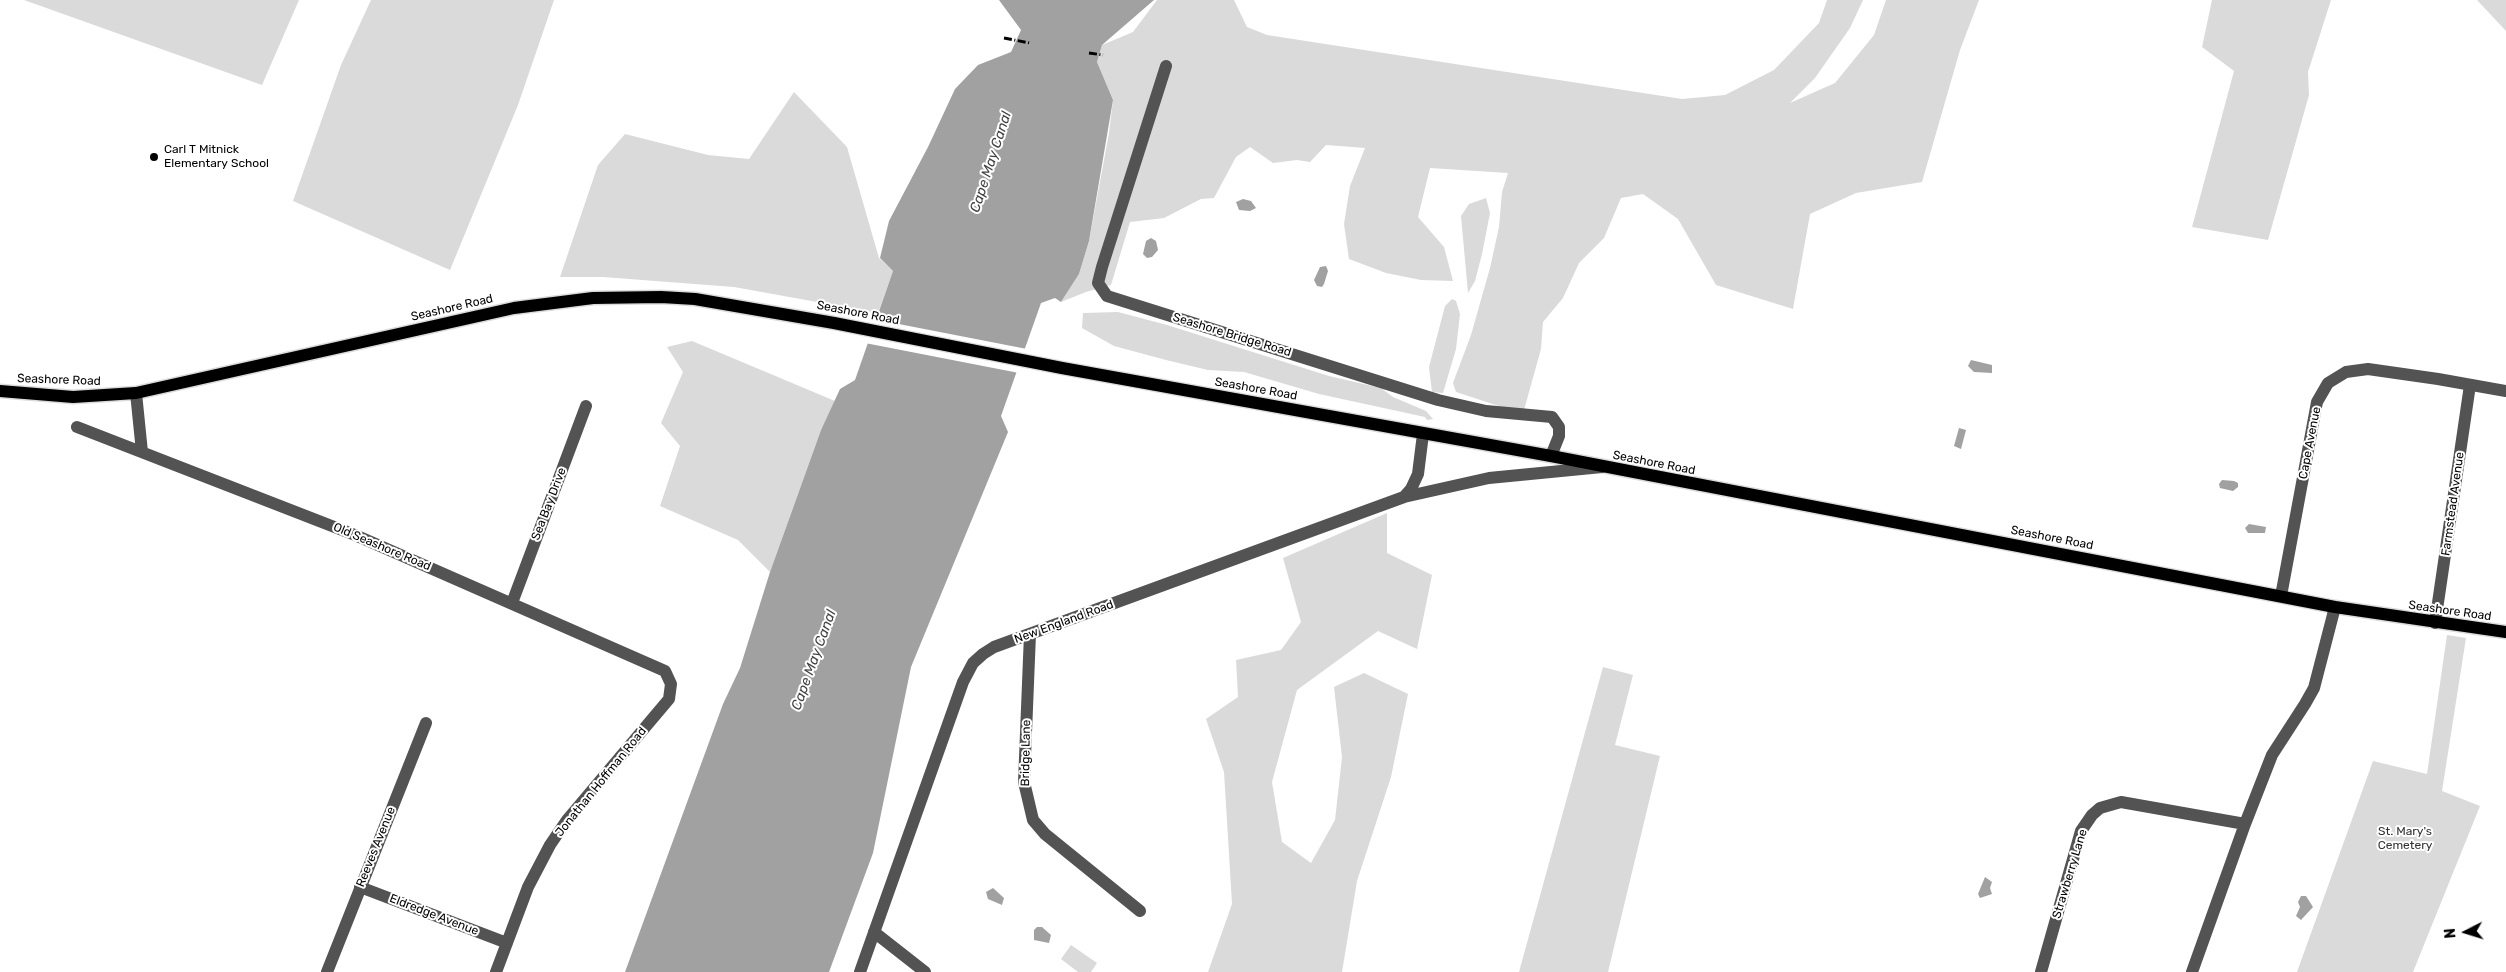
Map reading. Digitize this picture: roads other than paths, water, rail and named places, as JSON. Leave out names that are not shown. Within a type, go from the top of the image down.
[{"type":"main road","name":"Seashore Road","points":[[0,391],[73,397],[136,393],[514,308],[594,298],[661,296],[695,299],[834,322],[1062,368],[1551,456],[2335,607],[2506,632]]},
{"type":"street","name":"Seashore Bridge Road","points":[[1166,66],[1102,267],[1098,283],[1107,296],[1438,400],[1486,411],[1552,417],[1559,427],[1559,436],[1551,456]]},
{"type":"street","name":"Cape Avenue","points":[[2281,596],[2317,402],[2328,384],[2346,372],[2368,370],[2506,392]]},
{"type":"street","name":"Farmstead Avenue","points":[[2436,623],[2470,385]]},
{"type":"street","points":[[136,393],[142,452]]},
{"type":"street","name":"Sea Bay Drive","points":[[512,603],[586,406]]},
{"type":"street","name":"Old Seashore Road","points":[[77,427],[355,535],[658,667],[669,677]]},
{"type":"street","points":[[1404,498],[1411,489],[1418,474],[1423,434]]},
{"type":"street","name":"New England Road","points":[[860,972],[967,673],[983,654],[994,647],[1404,498],[1489,478],[1602,467]]},
{"type":"street","points":[[2192,972],[2272,755],[2314,688],[2335,607]]},
{"type":"street","name":"Bridge Lane","points":[[1030,634],[1024,782],[1033,820],[1046,834],[1140,910]]},
{"type":"street","name":"Jonathan Hoffman Road","points":[[496,972],[528,887],[550,845],[567,820],[669,699],[671,691],[669,677]]},
{"type":"street","name":"Reeves Avenue","points":[[327,972],[426,723]]},
{"type":"street","name":"Strawberry Lane","points":[[2041,972],[2081,831],[2092,815],[2100,808],[2121,802],[2132,802],[2245,824]]},
{"type":"street","name":"Eldredge Avenue","points":[[360,888],[507,943]]},
{"type":"street","points":[[874,932],[925,972]]},
{"type":"water","name":"Cape May Canal","points":[[999,0],[1154,0],[1102,45],[1097,62],[1113,100],[1089,241],[1079,274],[1061,302],[1055,298],[1041,303],[1001,416],[1008,432],[911,667],[873,853],[829,972],[625,972],[723,704],[740,668],[770,572],[821,430],[840,389],[855,380],[893,271],[880,258],[889,221],[928,147],[955,89],[978,65],[1011,52],[1021,30]]},
{"type":"water","points":[[1243,199],[1251,201],[1256,208],[1250,211],[1239,210],[1236,202]]},
{"type":"water","points":[[1151,238],[1156,241],[1158,250],[1152,257],[1147,258],[1143,254],[1146,241]]},
{"type":"water","points":[[1326,266],[1328,271],[1324,284],[1322,287],[1317,286],[1314,280],[1320,267]]},
{"type":"water","points":[[1971,360],[1992,365],[1992,373],[1974,372],[1968,366]]},
{"type":"water","points":[[1959,428],[1966,430],[1961,449],[1954,446]]},
{"type":"water","points":[[2222,480],[2234,481],[2238,483],[2238,487],[2233,491],[2220,488],[2219,484]]},
{"type":"water","points":[[2249,524],[2266,527],[2265,533],[2248,533],[2245,528]]},
{"type":"water","points":[[1985,877],[1992,882],[1990,888],[1992,894],[1980,898],[1978,894]]},
{"type":"water","points":[[993,888],[1004,898],[1002,905],[988,899],[986,892]]},
{"type":"water","points":[[2301,896],[2306,896],[2313,907],[2301,920],[2296,916],[2300,907],[2298,902]]},
{"type":"water","points":[[1037,927],[1042,927],[1051,935],[1049,943],[1034,940],[1034,930]]},
{"type":"railway","points":[[1004,38],[1030,43]]},
{"type":"railway","points":[[1089,53],[1103,55]]},
{"type":"place","name":"Carl T Mitnick Elementary School","points":[[154,157]]},
{"type":"park label","name":"St. Mary's Cemetery","points":[[2405,839]]}]
